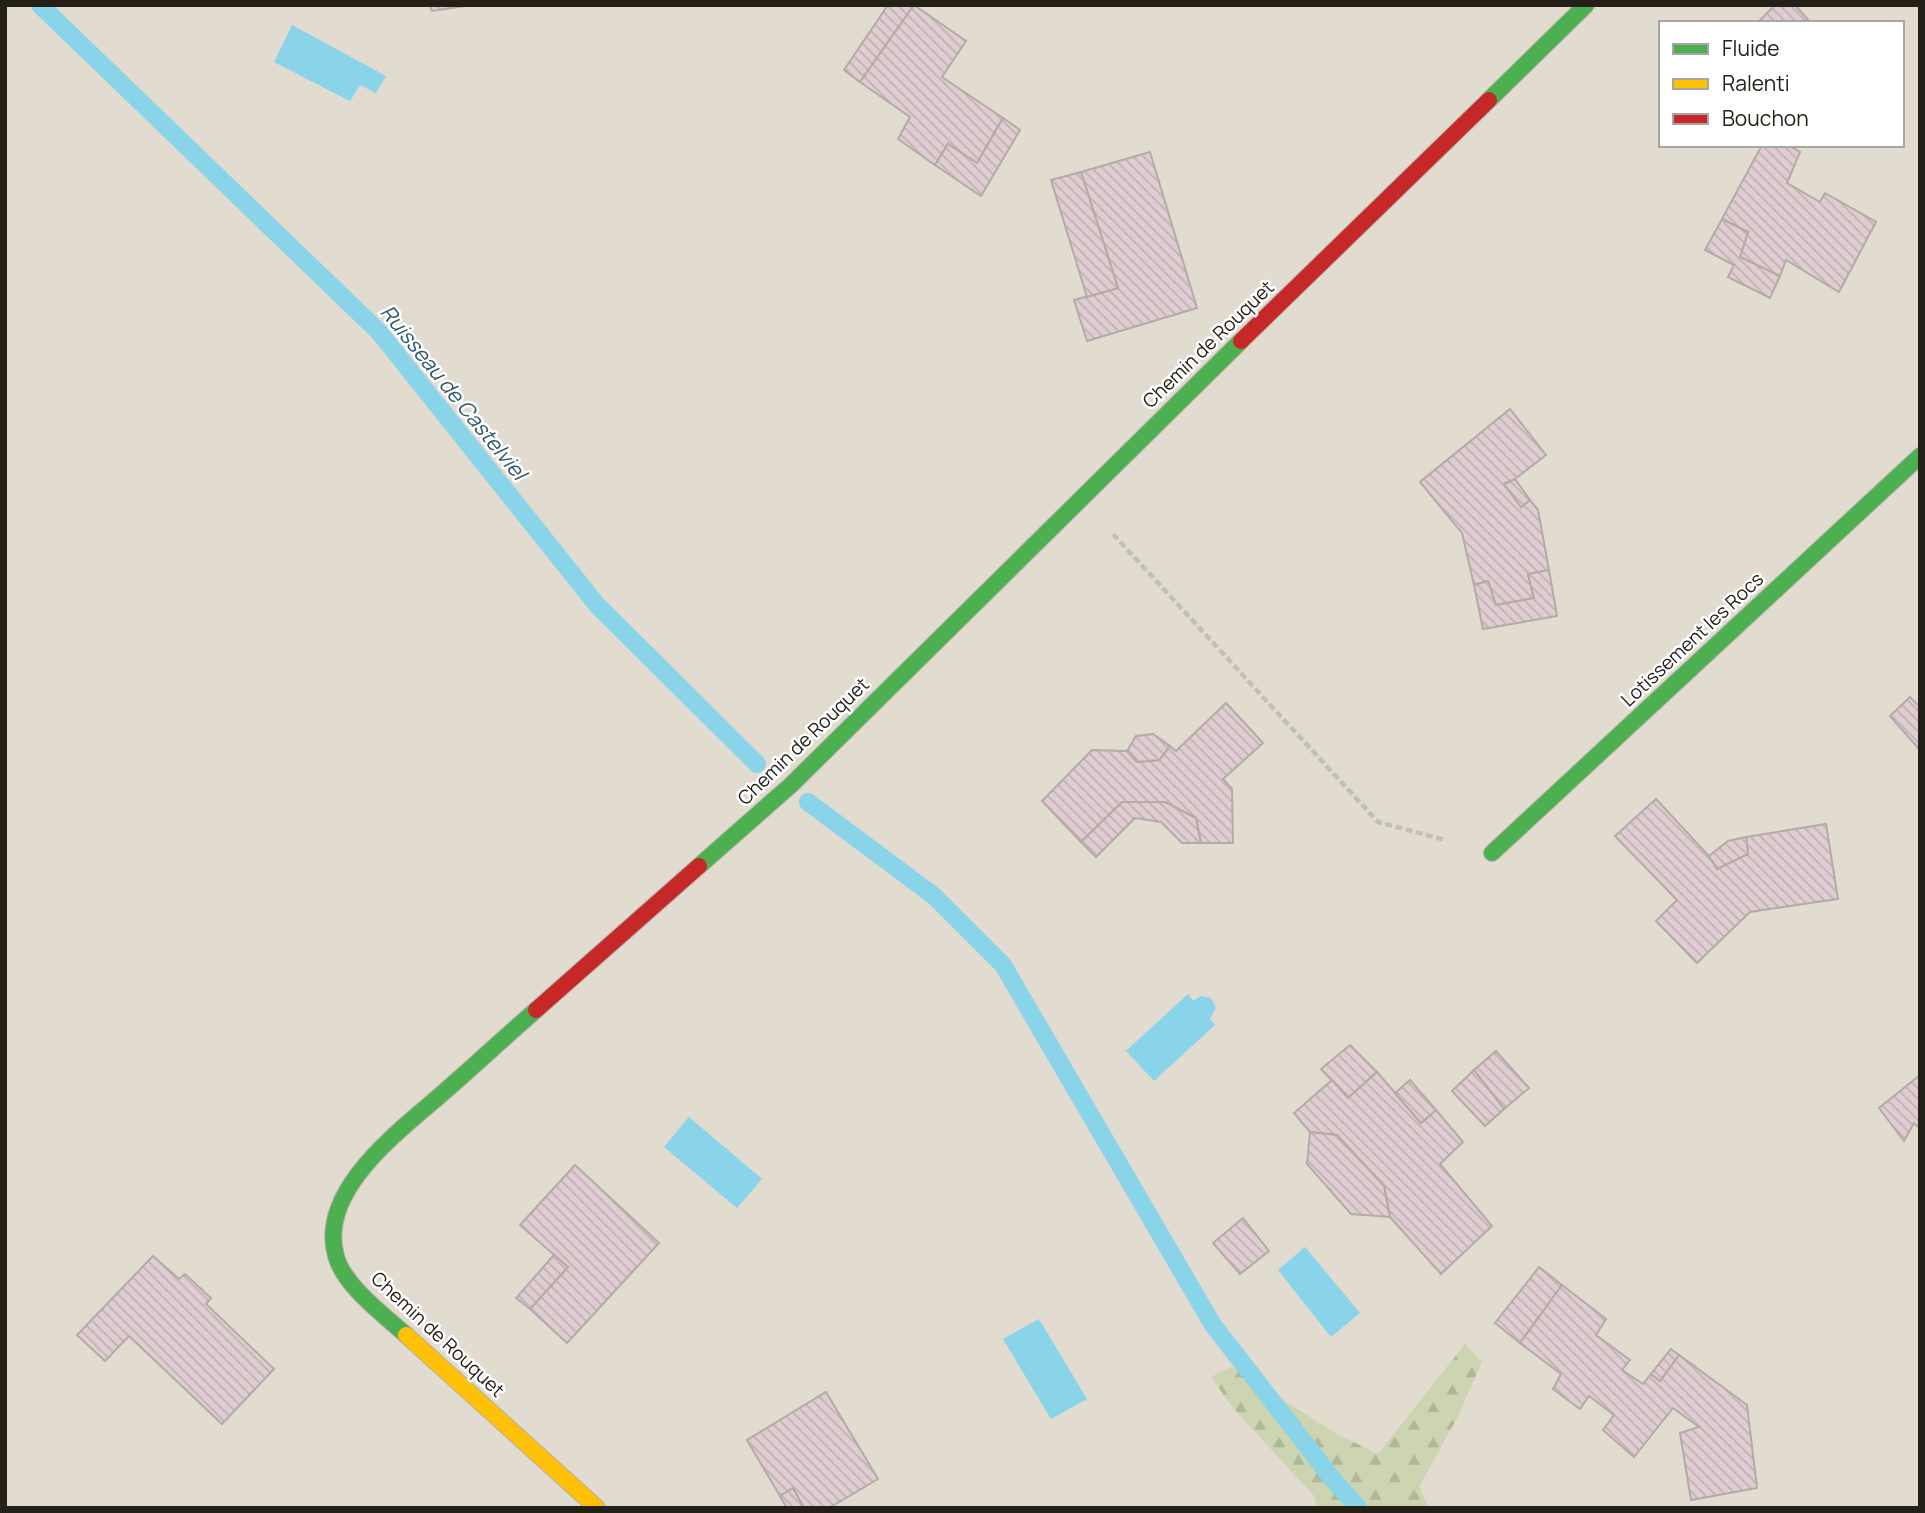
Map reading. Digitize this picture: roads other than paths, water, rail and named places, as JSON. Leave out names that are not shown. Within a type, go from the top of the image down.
[{"type":"street","name":"Chemin de Rouquet","points":[[597,1508],[361,1294],[336,1259],[333,1228],[347,1189],[377,1150],[791,785],[1080,498],[1586,5]]},
{"type":"street","name":"Lotissement les Rocs","points":[[1492,853],[1920,456]]},
{"type":"water","points":[[292,25],[386,76],[376,93],[360,85],[350,101],[274,62]]},
{"type":"water","points":[[1188,994],[1193,1001],[1201,996],[1211,998],[1216,1008],[1210,1019],[1215,1025],[1154,1081],[1126,1051]]},
{"type":"water","points":[[689,1117],[762,1179],[737,1208],[664,1147]]},
{"type":"water","points":[[1305,1247],[1360,1313],[1331,1337],[1278,1270]]},
{"type":"water","points":[[1039,1319],[1087,1399],[1051,1419],[1003,1339]]},
{"type":"waterway","name":"Ruisseau de Castelviel","points":[[40,5],[379,332],[597,605],[757,764]]},
{"type":"waterway","points":[[808,802],[934,896],[1003,965],[1213,1325],[1358,1508]]}]
